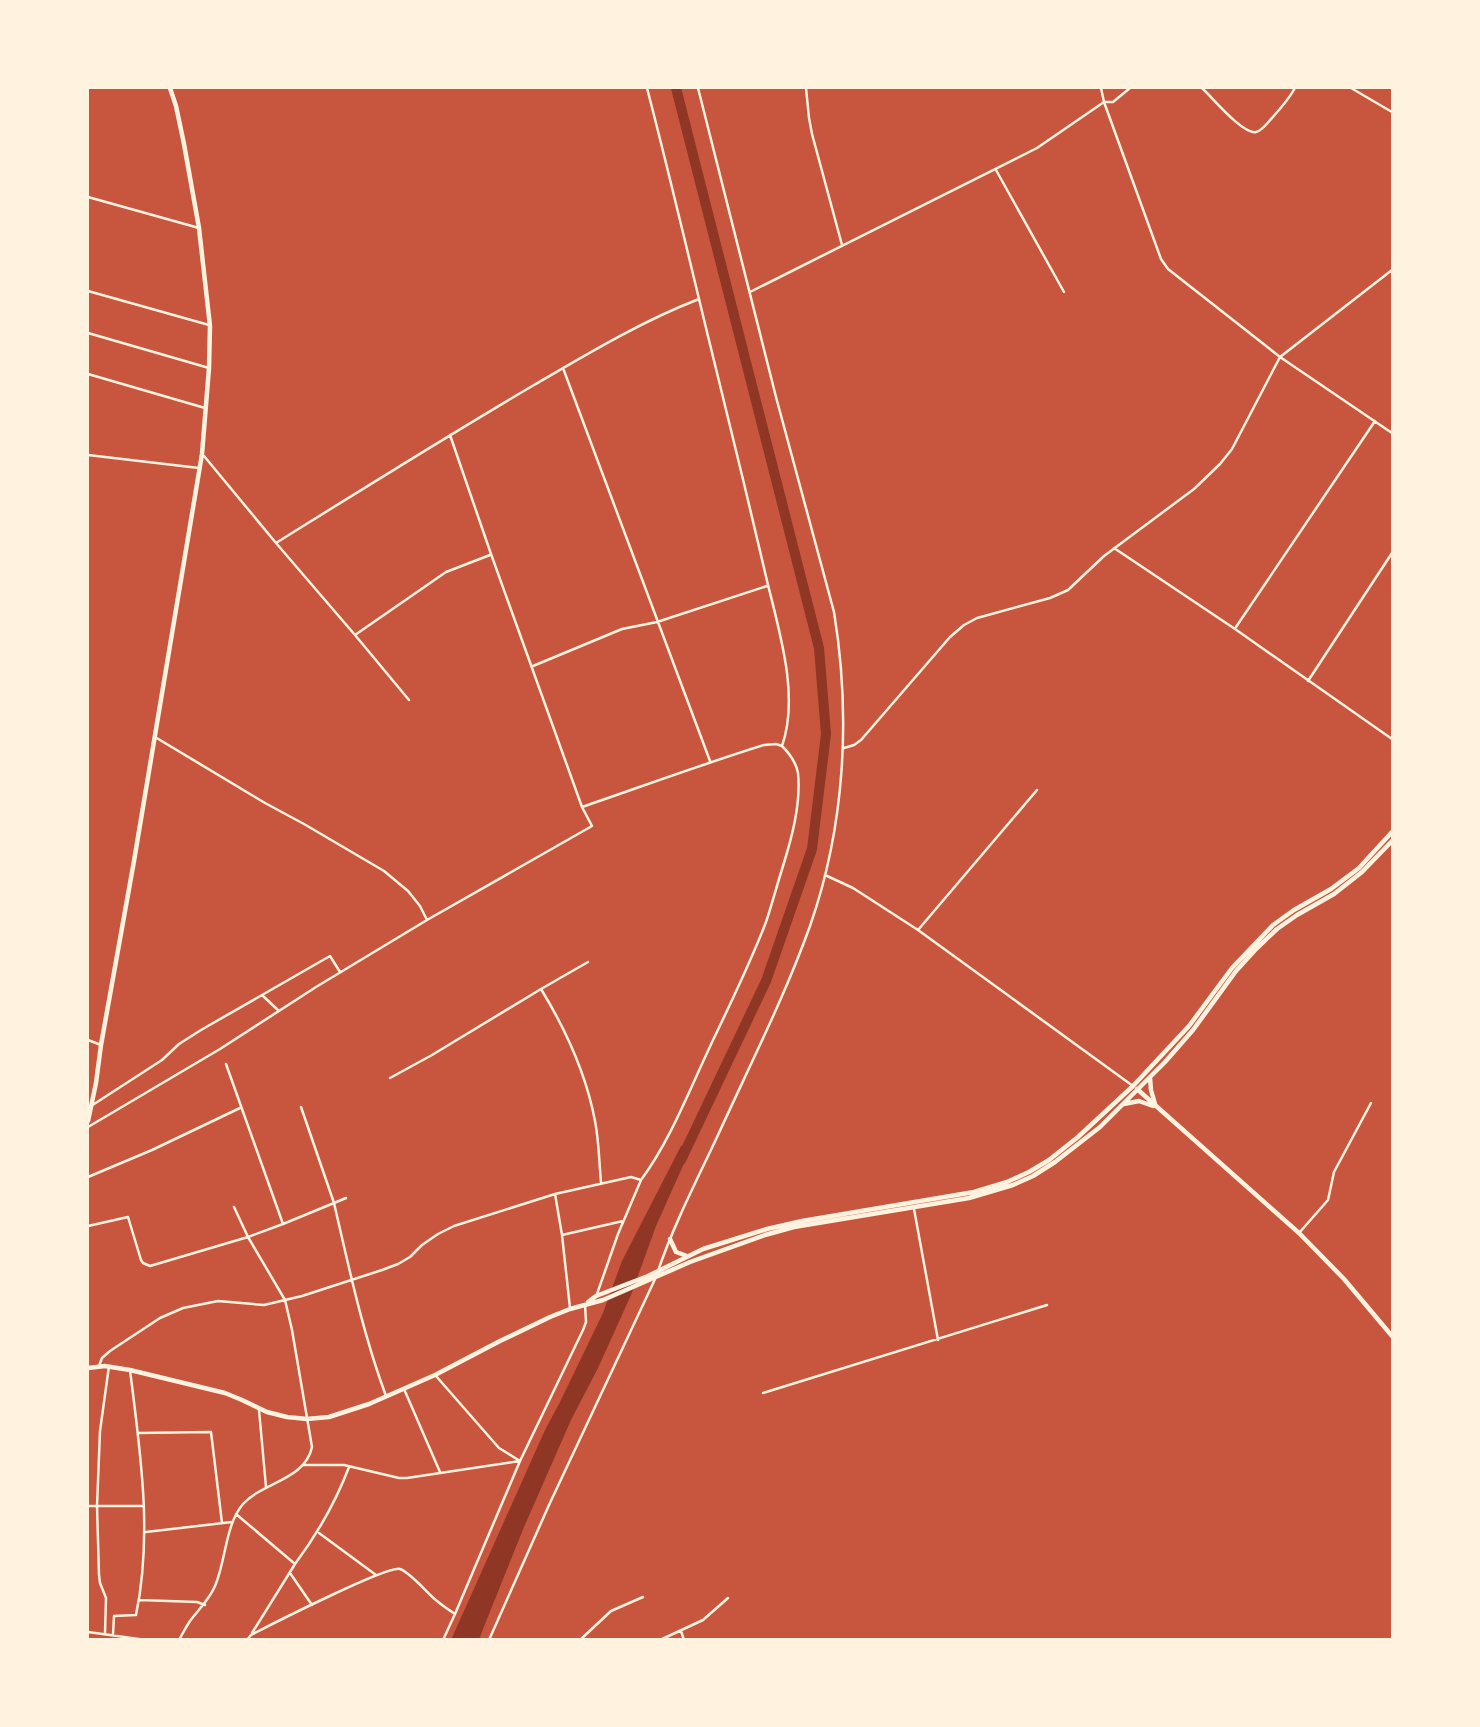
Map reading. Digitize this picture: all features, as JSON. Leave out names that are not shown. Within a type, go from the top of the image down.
[{"type":"main road","points":[[88,1121],[202,454],[206,409],[210,326],[199,228],[184,144],[170,88]]},
{"type":"main road","points":[[647,1279],[658,1270],[688,1256],[785,1224],[992,1193],[1026,1179],[1055,1162],[1081,1143],[1122,1105],[1189,1026],[1232,968],[1273,925],[1359,868],[1392,832]]},
{"type":"main road","points":[[88,1368],[109,1366],[225,1393],[287,1417],[307,1419],[337,1415],[435,1375],[534,1324],[709,1255],[781,1230],[913,1205],[1007,1182],[1057,1154],[1150,1077],[1193,1030],[1236,971],[1256,949],[1287,922],[1335,894],[1363,872],[1392,841]]},
{"type":"main road","points":[[1150,1077],[1157,1108]]},
{"type":"main road","points":[[1136,1088],[1299,1233],[1350,1285],[1392,1336]]},
{"type":"main road","points":[[1122,1105],[1139,1101],[1157,1108]]},
{"type":"main road","points":[[670,1239],[676,1252],[688,1256]]},
{"type":"main road","points":[[585,1304],[596,1296],[603,1296]]},
{"type":"street","points":[[647,88],[742,472],[783,654],[789,722],[782,746]]},
{"type":"street","points":[[489,1640],[788,981],[809,928],[824,875],[837,808],[844,748],[844,698],[834,612],[776,397],[698,88]]},
{"type":"street","points":[[806,88],[808,118],[842,245]]},
{"type":"street","points":[[1101,88],[1165,265],[1280,357],[1392,433]]},
{"type":"street","points":[[750,292],[1037,148],[1104,102],[1116,100],[1130,88]]},
{"type":"street","points":[[1202,88],[1242,127],[1256,132],[1265,126],[1295,88]]},
{"type":"street","points":[[1351,88],[1392,112]]},
{"type":"street","points":[[995,169],[1065,292]]},
{"type":"street","points":[[88,197],[199,228]]},
{"type":"street","points":[[844,748],[854,746],[861,740],[950,637],[964,625],[977,618],[1060,595],[1114,548],[1194,489],[1227,456],[1236,443],[1280,357],[1392,270]]},
{"type":"street","points":[[88,291],[210,326]]},
{"type":"street","points":[[276,543],[563,368],[699,299]]},
{"type":"street","points":[[88,333],[209,368]]},
{"type":"street","points":[[563,368],[710,761]]},
{"type":"street","points":[[88,374],[206,409]]},
{"type":"street","points":[[1235,629],[1376,421]]},
{"type":"street","points":[[88,1127],[220,1049],[427,920],[592,826],[582,807],[450,435]]},
{"type":"street","points":[[88,454],[199,468]]},
{"type":"street","points":[[202,454],[409,700]]},
{"type":"street","points":[[1114,548],[1392,739]]},
{"type":"street","points":[[1308,681],[1392,553]]},
{"type":"street","points":[[355,635],[446,572],[491,554]]},
{"type":"street","points":[[531,666],[604,635],[635,625],[657,622],[768,586]]},
{"type":"street","points":[[155,737],[384,871],[408,891],[427,920]]},
{"type":"street","points":[[582,807],[661,781],[710,761],[764,745],[782,746],[789,752],[796,766],[797,801],[794,822],[769,913],[750,960],[662,1148],[641,1180],[596,1296]]},
{"type":"street","points":[[918,930],[1037,790]]},
{"type":"street","points":[[824,875],[844,883],[918,930],[1136,1088]]},
{"type":"street","points":[[91,1106],[190,1037],[330,956],[341,972]]},
{"type":"street","points":[[390,1078],[589,962]]},
{"type":"street","points":[[541,989],[569,1041],[587,1088],[596,1124],[601,1183]]},
{"type":"street","points":[[262,995],[279,1011]]},
{"type":"street","points":[[88,1040],[101,1045]]},
{"type":"street","points":[[226,1064],[283,1224]]},
{"type":"street","points":[[1299,1233],[1328,1200],[1334,1172],[1371,1103]]},
{"type":"street","points":[[88,1177],[241,1107]]},
{"type":"street","points":[[300,1107],[334,1203],[372,1356],[386,1397]]},
{"type":"street","points":[[99,1366],[103,1356],[174,1311],[212,1302],[256,1305],[285,1300],[405,1261],[422,1245],[454,1226],[555,1194],[631,1177],[641,1180]]},
{"type":"street","points":[[555,1194],[570,1309]]},
{"type":"street","points":[[88,1226],[128,1217],[141,1260],[150,1266],[248,1237],[346,1198]]},
{"type":"street","points":[[913,1205],[938,1340]]},
{"type":"street","points":[[179,1640],[215,1587],[236,1514],[250,1497],[303,1465],[308,1460],[312,1447],[285,1300],[248,1237],[234,1207]]},
{"type":"street","points":[[562,1235],[624,1221]]},
{"type":"street","points":[[443,1640],[520,1461],[585,1325],[585,1304]]},
{"type":"street","points":[[763,1393],[1047,1305]]},
{"type":"street","points":[[105,1633],[106,1598],[99,1575],[97,1506],[100,1431],[109,1366]]},
{"type":"street","points":[[113,1634],[114,1616],[136,1615],[146,1532],[130,1370]]},
{"type":"street","points":[[435,1375],[499,1448],[520,1461]]},
{"type":"street","points":[[404,1388],[441,1474]]},
{"type":"street","points":[[259,1408],[266,1487]]},
{"type":"street","points":[[138,1433],[211,1432],[222,1523]]},
{"type":"street","points":[[303,1465],[349,1466],[399,1478],[416,1478],[520,1461]]},
{"type":"street","points":[[247,1640],[334,1505],[349,1466]]},
{"type":"street","points":[[88,1506],[144,1506]]},
{"type":"street","points":[[236,1514],[295,1564]]},
{"type":"street","points":[[146,1532],[232,1522]]},
{"type":"street","points":[[318,1532],[376,1576]]},
{"type":"street","points":[[251,1635],[389,1570],[401,1569],[437,1602],[455,1614]]},
{"type":"street","points":[[290,1573],[312,1605]]},
{"type":"street","points":[[580,1640],[611,1611],[643,1597]]},
{"type":"street","points":[[660,1640],[703,1620],[729,1598]]},
{"type":"street","points":[[139,1600],[197,1602],[205,1605]]},
{"type":"street","points":[[681,1631],[684,1640]]},
{"type":"street","points":[[88,1632],[146,1640]]},
{"type":"shaded area","points":[[681,1146],[690,1150],[656,1226],[631,1295],[571,1420],[479,1639],[451,1640],[545,1430],[603,1313],[622,1261]]},
{"type":"waterway","points":[[676,88],[819,648],[826,734],[812,849],[766,981],[681,1160]]}]
